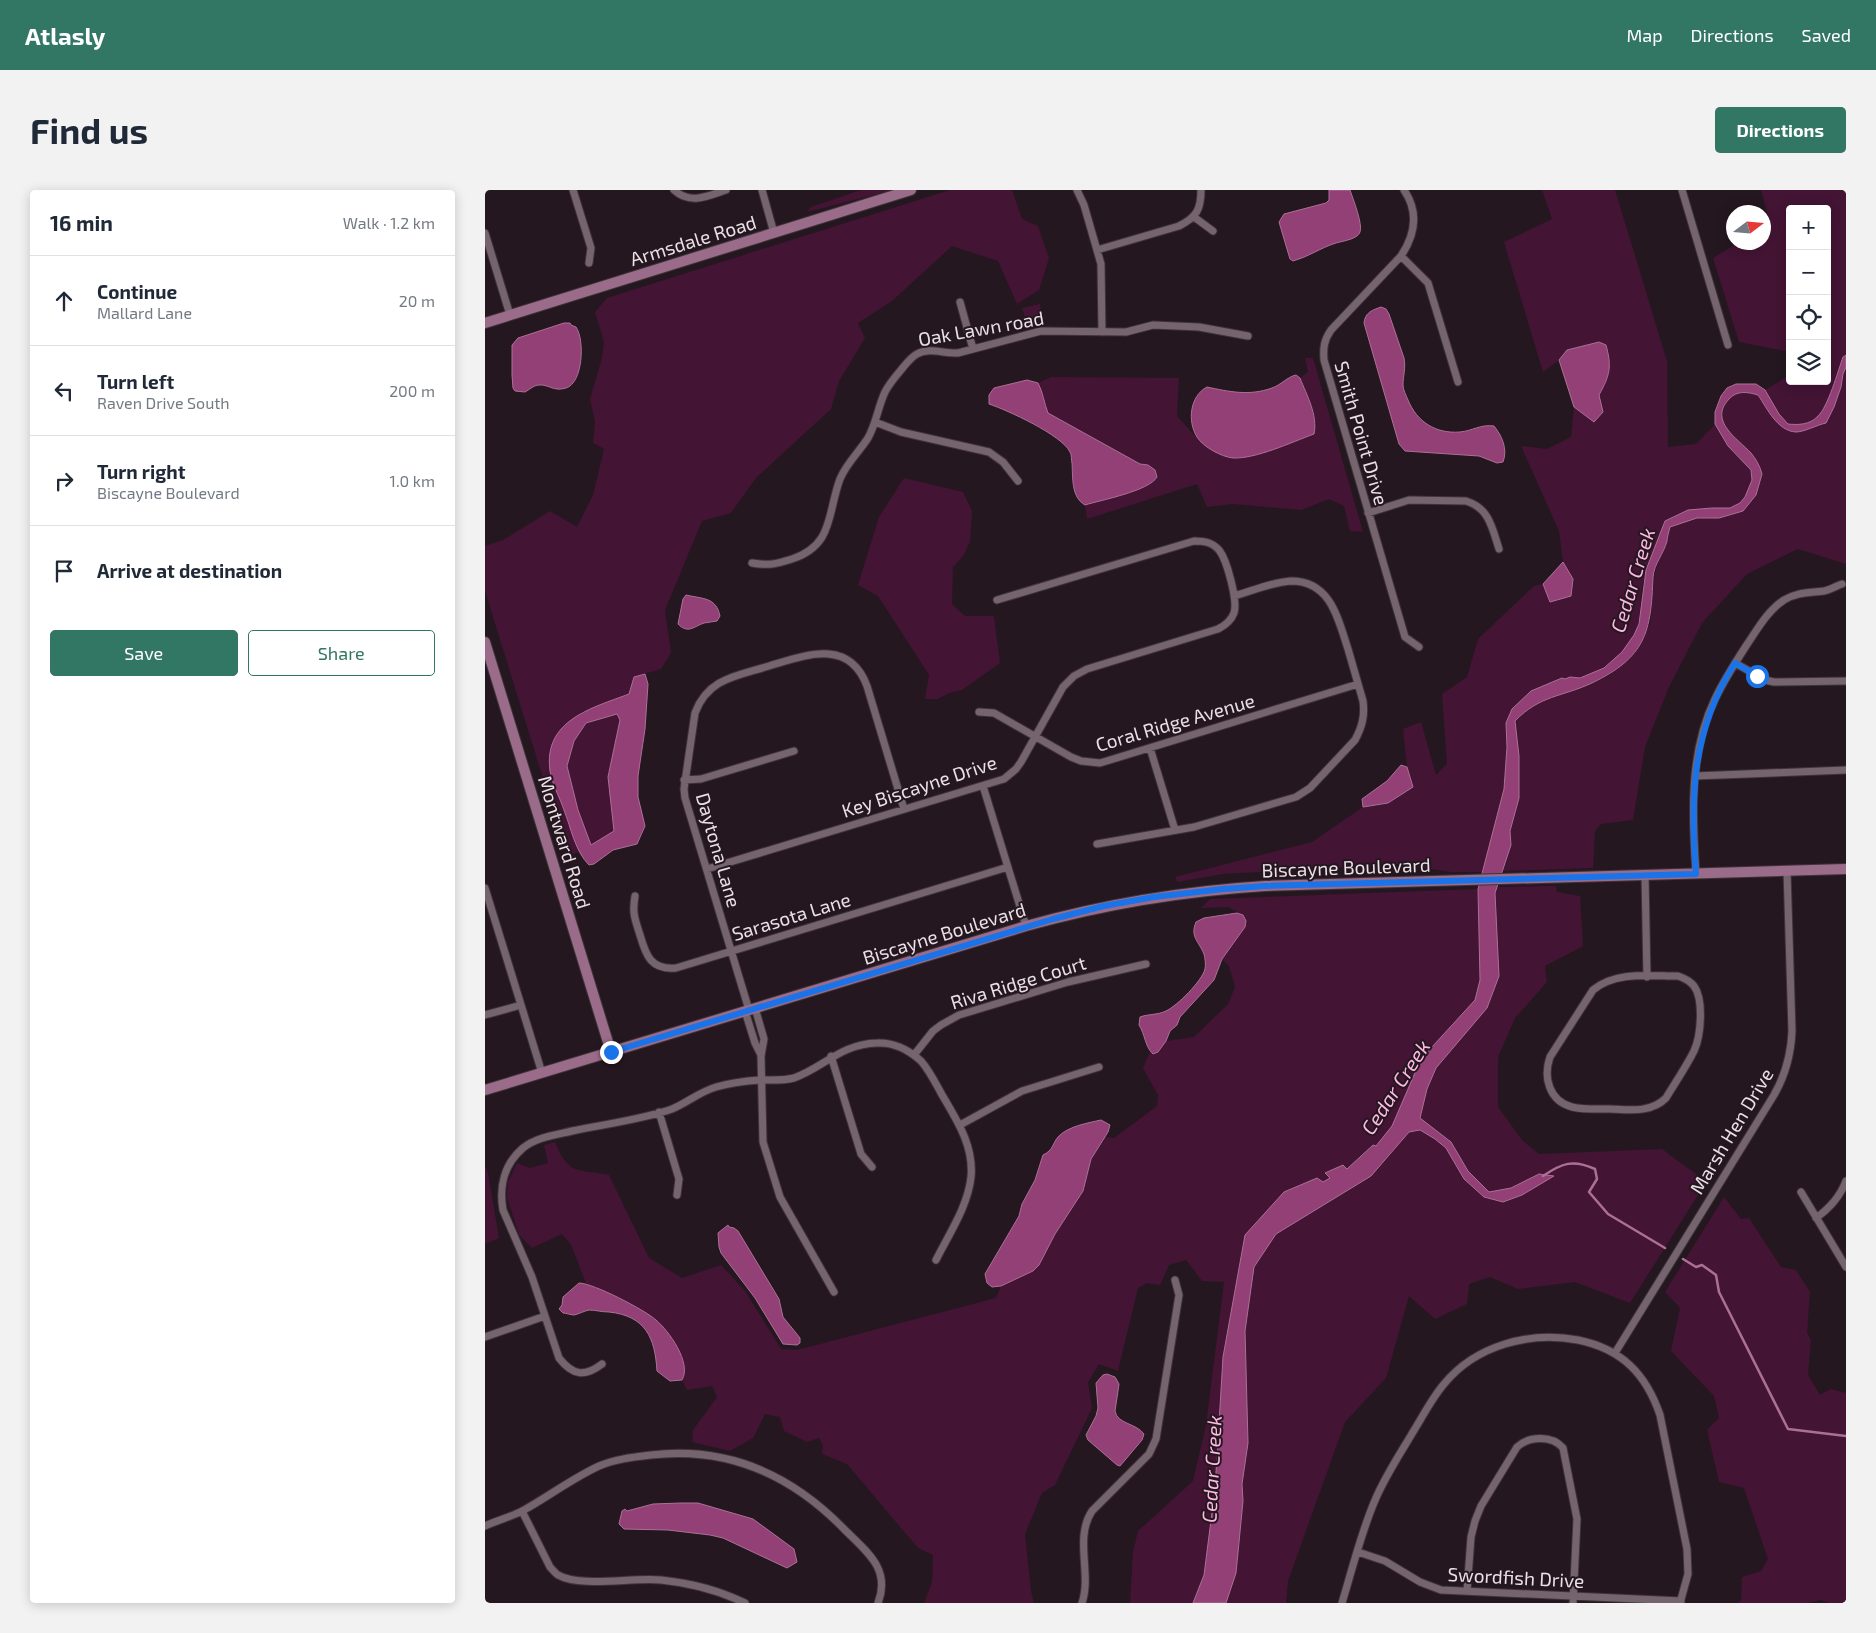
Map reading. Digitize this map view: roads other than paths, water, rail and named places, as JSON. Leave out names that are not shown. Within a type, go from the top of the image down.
[{"type":"street","points":[[573,190],[591,248],[589,263]]},
{"type":"street","points":[[677,193],[689,199],[700,198],[726,190]]},
{"type":"street","points":[[762,190],[774,233]]},
{"type":"street","name":"Armsdale Road","points":[[485,323],[911,190]]},
{"type":"street","points":[[1072,190],[1080,198]]},
{"type":"street","points":[[1077,190],[1084,205],[1103,278],[1102,332]]},
{"type":"street","points":[[1097,250],[1179,226],[1194,217],[1199,204],[1201,190]]},
{"type":"street","name":"Smith Point Drive","points":[[1404,190],[1412,208],[1414,226],[1409,245],[1401,256],[1331,330],[1326,337],[1323,348],[1324,360],[1405,637],[1419,647]]},
{"type":"street","points":[[1682,190],[1728,345]]},
{"type":"street","points":[[1194,217],[1213,232]]},
{"type":"street","points":[[485,233],[510,315]]},
{"type":"street","points":[[1401,256],[1428,283],[1458,382]]},
{"type":"street","points":[[960,302],[973,348]]},
{"type":"street","name":"Oak Lawn road","points":[[751,563],[766,566],[774,565],[805,554],[820,541],[829,524],[841,477],[868,438],[884,394],[910,359],[926,351],[936,350],[949,353],[1041,331],[1126,332],[1153,325],[1189,326],[1248,336]]},
{"type":"street","points":[[875,422],[901,432],[989,452],[1003,462],[1018,482]]},
{"type":"street","points":[[1369,513],[1409,500],[1475,504],[1491,521],[1499,548]]},
{"type":"street","points":[[997,600],[1194,541],[1201,541],[1208,542],[1219,550],[1223,557],[1234,596],[1280,582],[1293,581],[1305,583],[1322,593],[1330,601],[1337,613],[1363,701],[1363,723],[1355,740],[1303,793],[1194,827],[1097,844]]},
{"type":"street","points":[[1696,874],[1693,802],[1695,776],[1700,745],[1715,699],[1761,622],[1784,600],[1801,593],[1826,591],[1842,584]]},
{"type":"street","name":"Key Biscayne Drive","points":[[707,869],[1004,779],[1016,769],[1063,687],[1079,672],[1218,629],[1232,619],[1236,604],[1234,596]]},
{"type":"street","name":"Montward Road","points":[[485,642],[611,1052]]},
{"type":"street","name":"Daytona Lane","points":[[834,1292],[777,1189],[762,1132],[761,1056],[764,1039],[750,1010],[685,798],[684,780],[695,713],[702,698],[721,681],[808,654],[827,654],[846,660],[860,672],[867,686],[904,809]]},
{"type":"street","points":[[1735,663],[1765,680],[1774,682],[1846,681]]},
{"type":"street","name":"Coral Ridge Avenue","points":[[979,712],[994,714],[1071,757],[1091,763],[1108,761],[1358,684]]},
{"type":"street","points":[[1150,748],[1175,830]]},
{"type":"street","points":[[684,780],[701,779],[794,751]]},
{"type":"street","points":[[1695,776],[1846,770]]},
{"type":"street","points":[[983,786],[1026,926]]},
{"type":"street","name":"Sarasota Lane","points":[[635,896],[633,912],[645,954],[658,966],[667,969],[676,968],[1008,867]]},
{"type":"street","name":"Biscayne Boulevard","points":[[485,1090],[1026,926],[1104,906],[1188,892],[1265,886],[1846,869]]},
{"type":"street","name":"Marsh Hen Drive","points":[[1615,1353],[1775,1094],[1786,1070],[1792,1031],[1787,871]]},
{"type":"street","points":[[1645,875],[1647,976]]},
{"type":"street","points":[[485,888],[542,1073]]},
{"type":"street","name":"Riva Ridge Court","points":[[914,1055],[933,1031],[959,1015],[1069,982],[1146,964]]},
{"type":"street","points":[[1647,976],[1678,976],[1686,979],[1693,985],[1699,1000],[1700,1022],[1698,1040],[1685,1067],[1665,1098],[1659,1104],[1644,1109],[1581,1108],[1564,1104],[1552,1092],[1548,1084],[1547,1066],[1550,1057],[1593,990],[1608,980],[1647,976]]},
{"type":"street","points":[[485,1015],[521,1004]]},
{"type":"street","points":[[750,1010],[755,1043],[761,1056]]},
{"type":"street","points":[[602,1364],[591,1372],[582,1373],[564,1365],[559,1358],[532,1277],[505,1219],[501,1199],[502,1182],[507,1168],[514,1158],[532,1142],[543,1137],[659,1112],[680,1105],[694,1096],[716,1087],[746,1081],[793,1078],[844,1050],[877,1042],[891,1044],[914,1055],[928,1071],[960,1125],[969,1151],[971,1170],[969,1188],[965,1201],[936,1260]]},
{"type":"street","points":[[831,1056],[861,1154],[873,1167]]},
{"type":"street","points":[[960,1125],[1022,1091],[1099,1067]]},
{"type":"street","points":[[659,1112],[679,1179],[677,1195]]},
{"type":"street","points":[[1816,1218],[1837,1200],[1846,1181]]},
{"type":"street","points":[[1801,1192],[1846,1267]]},
{"type":"street","points":[[1082,1603],[1084,1589],[1084,1532],[1087,1517],[1149,1454],[1156,1439],[1179,1294],[1175,1280]]},
{"type":"street","points":[[485,1337],[545,1316]]},
{"type":"street","points":[[1342,1603],[1375,1500],[1388,1474],[1437,1393],[1452,1375],[1467,1362],[1498,1345],[1529,1339],[1574,1340],[1594,1344],[1615,1353],[1640,1374],[1652,1394],[1660,1416],[1687,1549],[1688,1574],[1681,1602]]},
{"type":"street","points":[[1467,1590],[1471,1537],[1481,1506],[1517,1447],[1523,1441],[1545,1439],[1559,1443],[1565,1453],[1575,1505],[1577,1519],[1573,1600]]},
{"type":"street","points":[[485,1526],[522,1511],[600,1466],[635,1457],[661,1454],[694,1454],[743,1463],[766,1472],[807,1495],[868,1553],[880,1571],[883,1583],[878,1603]]},
{"type":"street","points":[[522,1511],[550,1567],[557,1574],[568,1578],[591,1581],[642,1579],[695,1585],[717,1590],[745,1603]]},
{"type":"street","name":"Swordfish Drive","points":[[1358,1552],[1385,1561],[1430,1587],[1441,1590],[1467,1590],[1573,1600],[1681,1602]]},
{"type":"waterway","points":[[1543,1176],[1562,1165],[1574,1163],[1595,1169],[1597,1179],[1589,1192],[1608,1214],[1665,1248]]},
{"type":"waterway","points":[[1683,1259],[1696,1267],[1702,1265],[1716,1275],[1719,1292],[1788,1429],[1846,1436]]},
{"type":"water label","name":"Cedar Creek","points":[[1632,580]]},
{"type":"water label","name":"Cedar Creek","points":[[1395,1087]]},
{"type":"water label","name":"Cedar Creek","points":[[1211,1469]]}]
